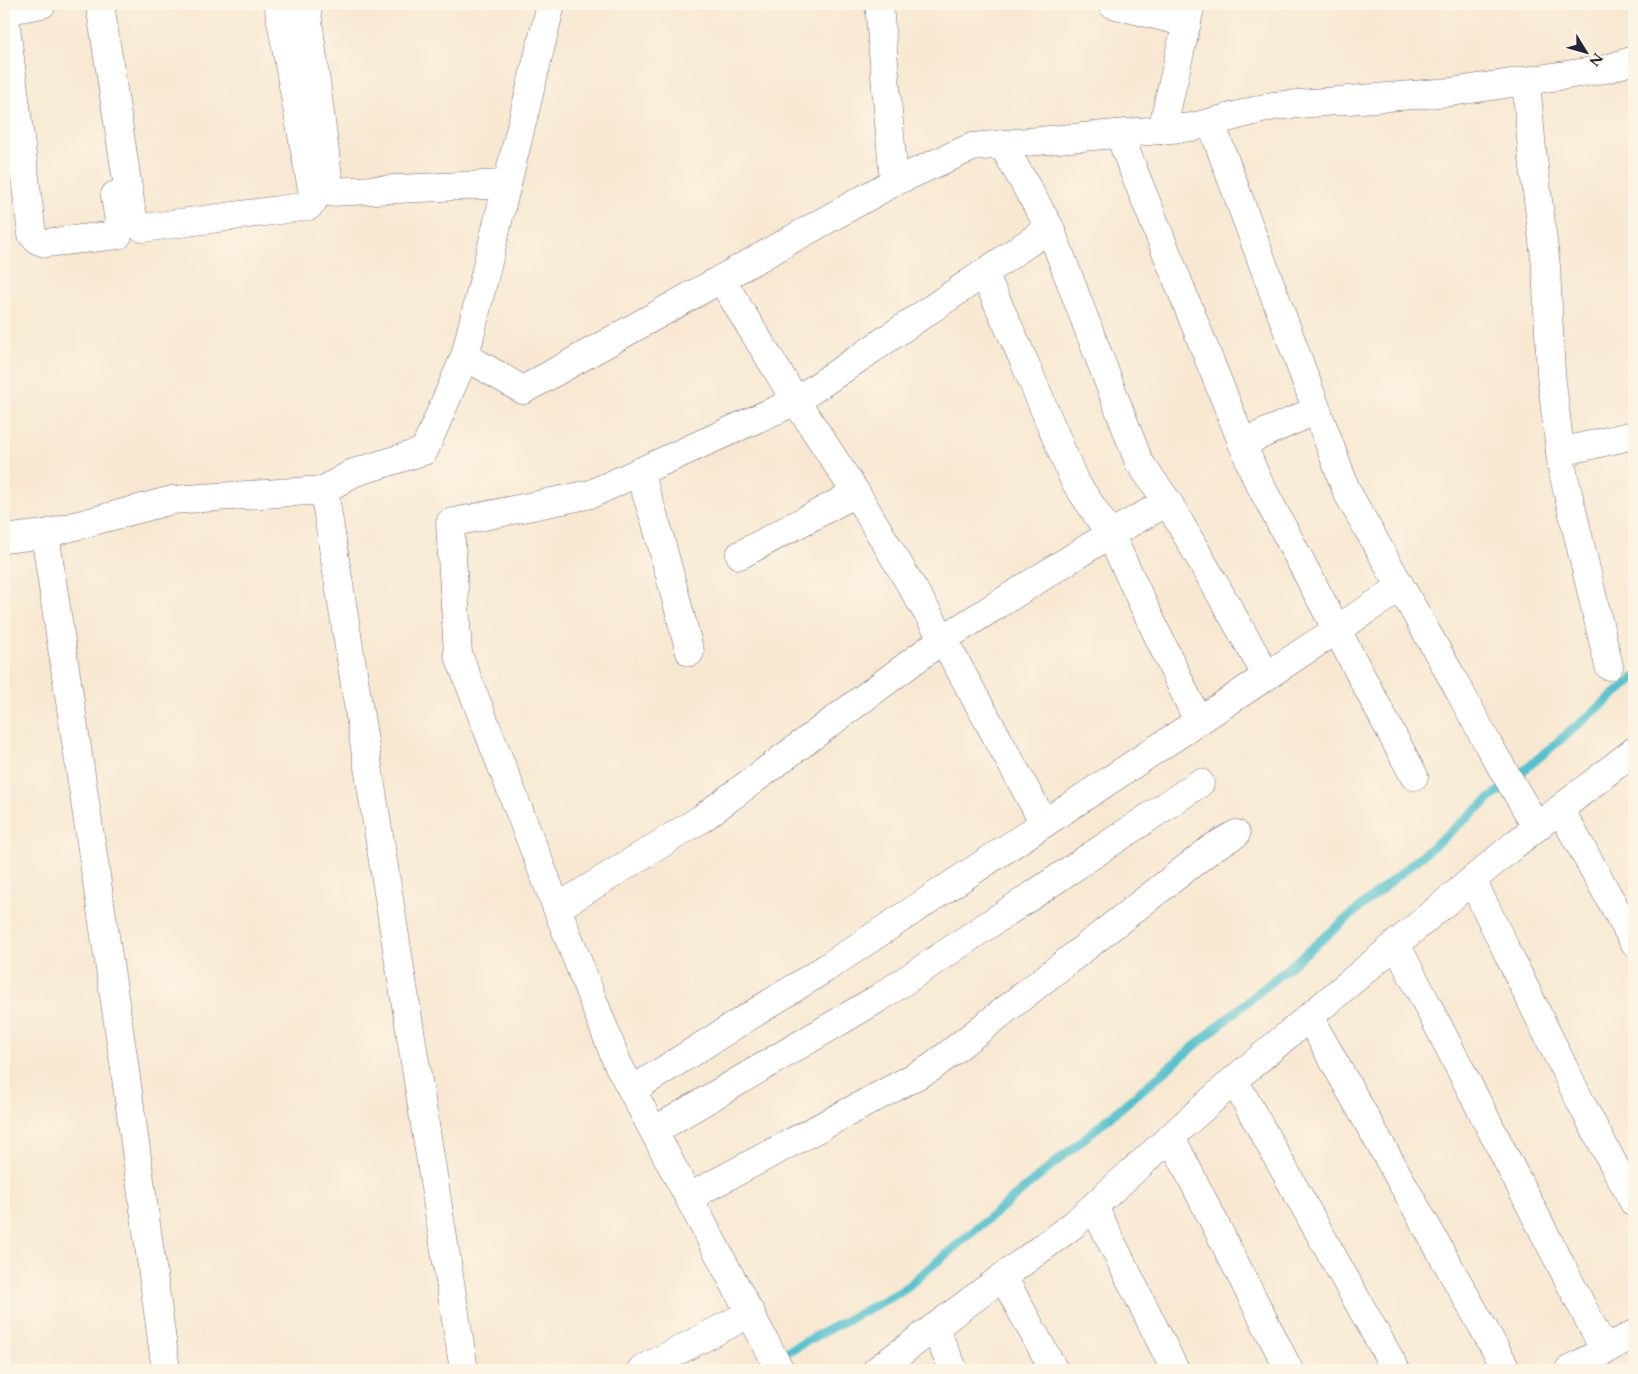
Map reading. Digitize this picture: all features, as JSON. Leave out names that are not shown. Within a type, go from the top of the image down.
[{"type":"street","points":[[42,4],[4,11],[32,234],[37,240],[45,243],[118,236],[120,229],[84,4]]},
{"type":"street","points":[[100,4],[132,214],[137,224],[144,228],[309,206],[314,200],[278,4]]},
{"type":"street","points":[[306,4],[330,192],[507,184]]},
{"type":"street","points":[[4,539],[45,534],[172,500],[324,490],[353,473],[424,452],[465,356],[551,4]]},
{"type":"street","points":[[879,4],[894,182]]},
{"type":"street","points":[[1112,4],[1189,13],[1162,130]]},
{"type":"street","points":[[465,356],[523,390],[894,182],[972,147],[1193,127],[1273,106],[1451,92],[1606,69],[1634,60]]},
{"type":"street","points":[[1526,81],[1546,266],[1551,374],[1562,468],[1609,666]]},
{"type":"street","points":[[1211,123],[1347,492],[1489,746],[1537,827]]},
{"type":"street","points":[[1118,134],[1256,477],[1414,776]]},
{"type":"street","points":[[1002,144],[1050,228],[1139,462],[1168,502],[1267,676]]},
{"type":"street","points":[[780,1370],[617,1062],[458,654],[450,523],[591,494],[796,401],[1050,228]]},
{"type":"street","points":[[984,273],[1024,361],[1074,480],[1110,534],[1198,721]]},
{"type":"street","points":[[721,279],[796,401],[856,493],[943,639],[1044,823]]},
{"type":"street","points":[[1242,443],[1317,410]]},
{"type":"street","points":[[1560,452],[1634,435]]},
{"type":"street","points":[[639,472],[656,523],[690,652]]},
{"type":"street","points":[[324,490],[464,1370]]},
{"type":"street","points":[[740,555],[856,493]]},
{"type":"street","points":[[557,908],[701,819],[943,639],[1110,534],[1168,502]]},
{"type":"street","points":[[45,534],[124,1063],[166,1370]]},
{"type":"street","points":[[632,1090],[834,962],[1401,587]]},
{"type":"street","points":[[877,1370],[1073,1225],[1234,1080],[1472,880],[1634,751]]},
{"type":"street","points":[[654,1131],[879,998],[1200,783]]},
{"type":"street","points":[[1560,809],[1634,942]]},
{"type":"street","points":[[689,1197],[931,1068],[1212,848],[1236,834]]},
{"type":"street","points":[[1472,880],[1581,1103],[1634,1203]]},
{"type":"street","points":[[1396,944],[1605,1350]]},
{"type":"street","points":[[1308,1018],[1508,1370]]},
{"type":"street","points":[[1234,1080],[1396,1370]]},
{"type":"street","points":[[1171,1137],[1289,1370]]},
{"type":"street","points":[[1094,1207],[1175,1370]]},
{"type":"street","points":[[1003,1277],[1054,1370]]},
{"type":"street","points":[[641,1370],[751,1313]]},
{"type":"street","points":[[934,1328],[954,1370]]},
{"type":"street","points":[[1569,1370],[1634,1334]]},
{"type":"waterway","points":[[752,1370],[902,1291],[1634,678]]}]
